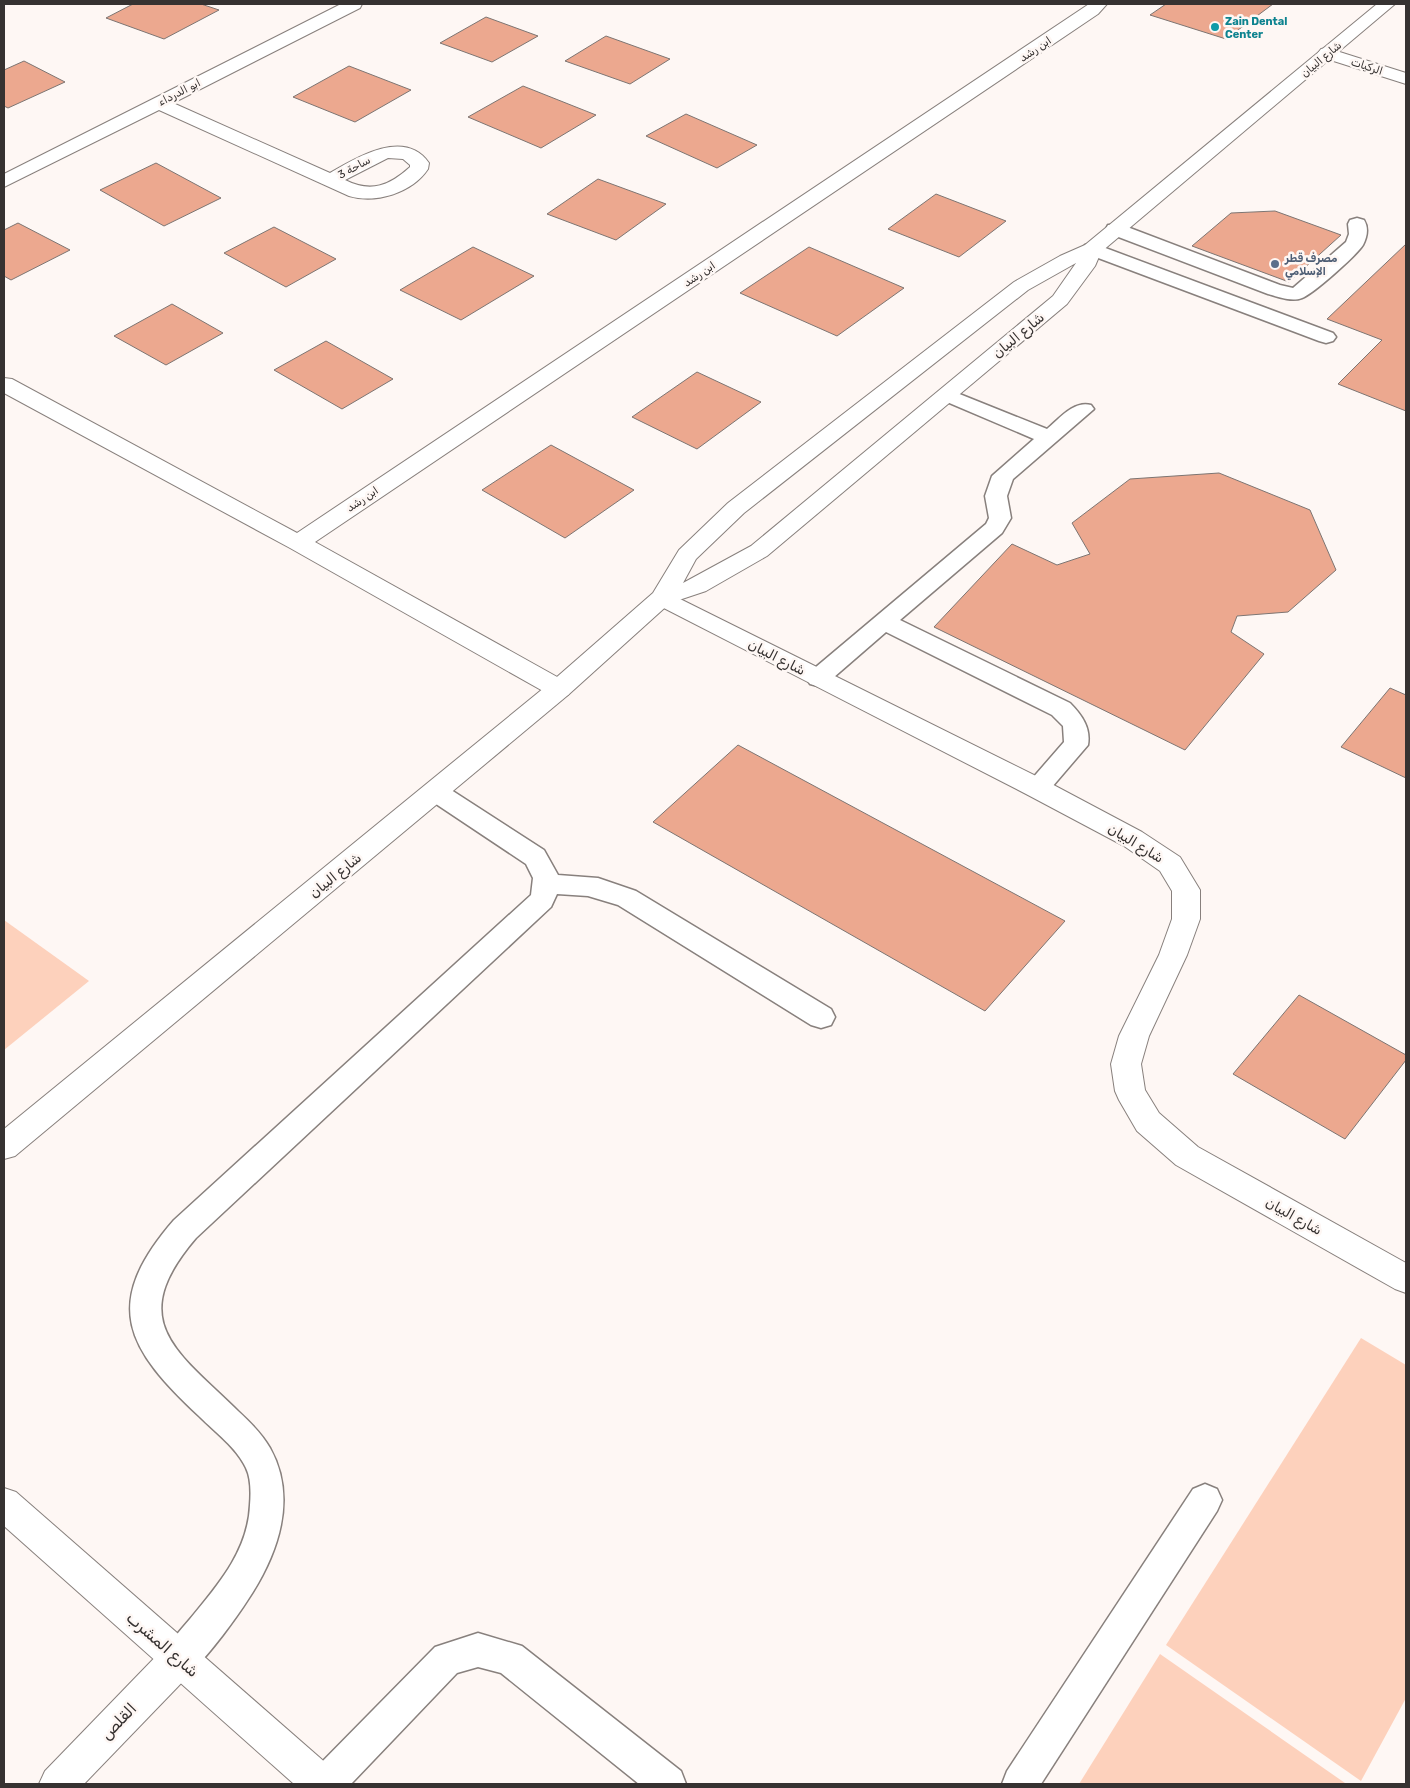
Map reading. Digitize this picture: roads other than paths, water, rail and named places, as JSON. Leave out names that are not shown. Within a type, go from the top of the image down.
[{"type":"street","name":"ابو الدرداء","points":[[4,181],[354,4]]},
{"type":"street","name":"ابن رشد","points":[[298,543],[1099,4]]},
{"type":"street","name":"شارع البيان","points":[[4,1147],[559,689],[662,598],[687,555],[736,508],[1021,286],[1092,248],[1387,4]]},
{"type":"street","name":"الركيات","points":[[1327,53],[1406,79]]},
{"type":"street","name":"ساحة 3","points":[[158,103],[331,180]]},
{"type":"street","points":[[4,163],[23,172]]},
{"type":"street","name":"شارع البيان","points":[[662,598],[698,586],[759,551],[1060,300],[1085,266],[1092,248]]},
{"type":"street","points":[[4,384],[298,543],[559,689]]},
{"type":"street","name":"شارع البيان","points":[[662,598],[1037,788],[1133,839],[1170,864],[1186,890],[1186,919],[1173,955],[1134,1036],[1126,1064],[1130,1091],[1148,1122],[1187,1156],[1406,1279]]},
{"type":"street","name":"شارع المشرب","points":[[4,1504],[322,1784]]},
{"type":"street","name":"القلص","points":[[58,1784],[179,1659]]},
{"type":"lane","points":[[1115,229],[1275,290],[1296,294],[1307,288],[1354,244],[1358,234],[1357,224]]},
{"type":"lane","points":[[1092,248],[1326,336]]},
{"type":"lane","points":[[947,395],[1049,438]]},
{"type":"lane","points":[[818,678],[994,528],[1000,518],[996,496],[1003,476],[1084,409]]},
{"type":"lane","points":[[884,622],[1061,709],[1070,717],[1078,736],[1076,745],[1037,788]]},
{"type":"lane","points":[[179,1659],[245,1576],[261,1540],[267,1494],[262,1466],[242,1437],[158,1351],[148,1327],[145,1301],[151,1275],[165,1250],[185,1229],[542,900],[547,885],[545,870],[535,857],[436,792]]},
{"type":"lane","points":[[547,885],[589,885],[609,890],[627,898],[821,1017]]},
{"type":"lane","points":[[1020,1784],[1205,1500]]},
{"type":"lane","points":[[326,1784],[447,1659],[478,1650],[510,1658],[668,1784]]},
{"type":"place","name":"Zain Dental Center","points":[[1215,27]]},
{"type":"place","name":"مصرف قطر الإسلامي","points":[[1275,264]]}]
